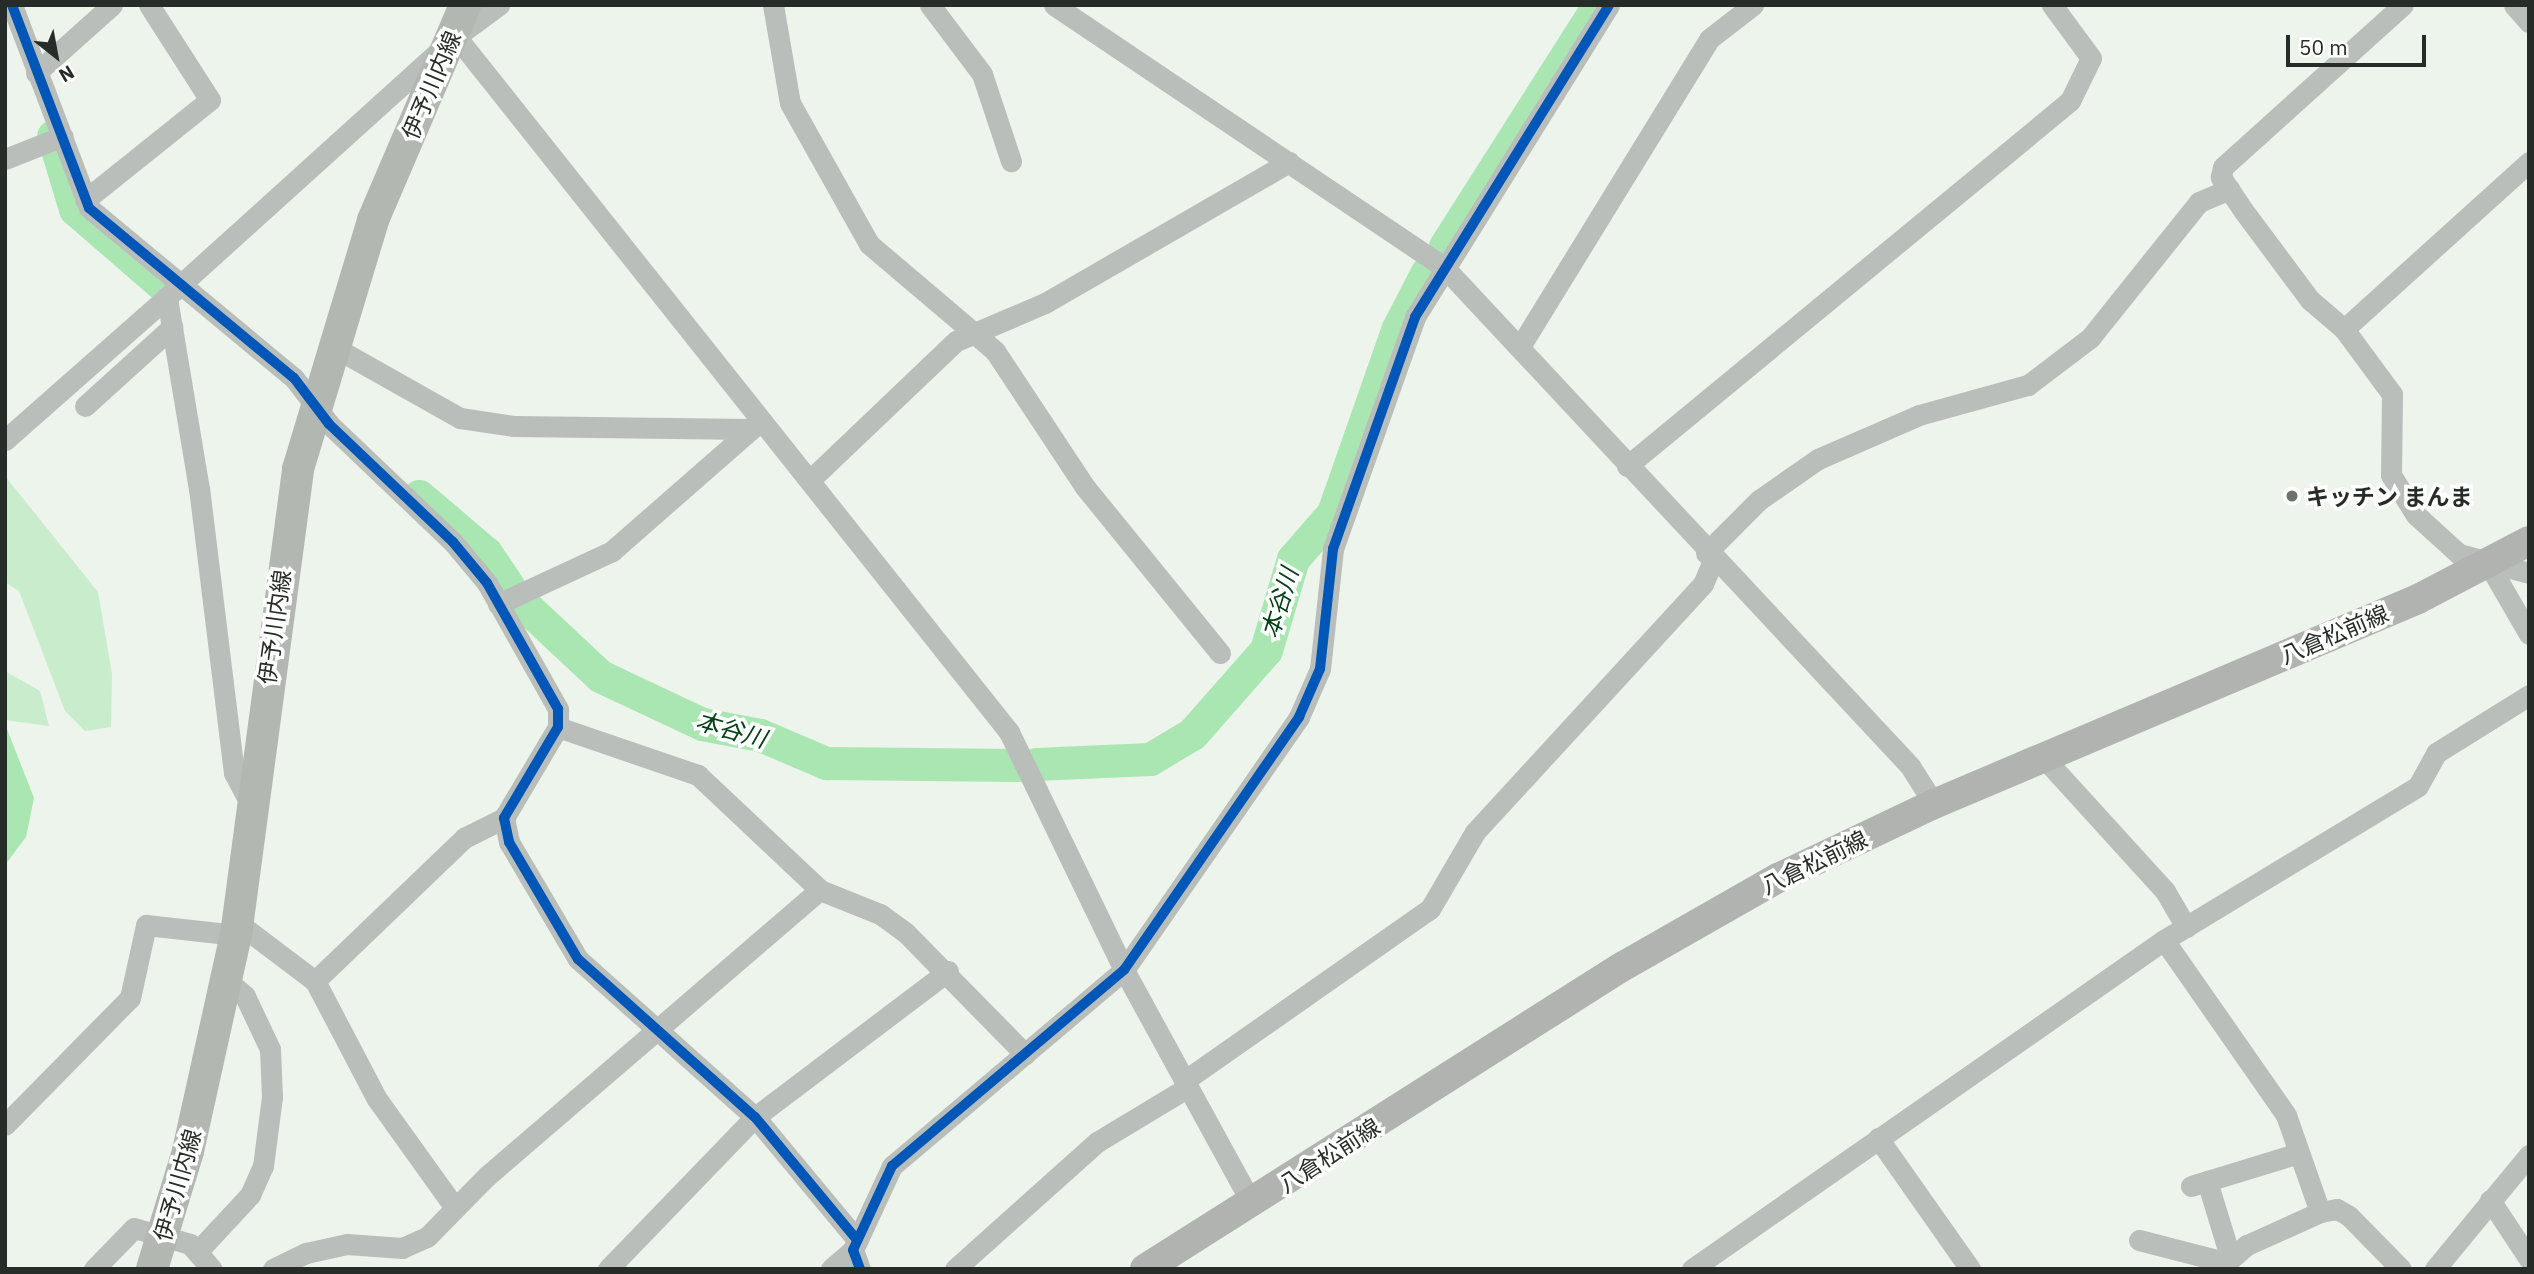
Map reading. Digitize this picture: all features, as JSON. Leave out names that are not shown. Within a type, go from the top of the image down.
[{"type":"main road","name":"伊予川内線","points":[[152,1269],[228,981],[237,929],[250,803],[287,528],[315,405],[373,220],[465,5]]},
{"type":"main road","name":"八倉松前線","points":[[1145,1269],[1252,1205],[1698,922],[1934,804],[2488,565],[2529,541]]},
{"type":"street","points":[[12,5],[85,200],[172,291],[246,335],[473,562],[558,709],[558,727],[503,818],[464,838],[315,981]]},
{"type":"street","points":[[36,74],[113,5]]},
{"type":"street","points":[[85,200],[210,100],[149,5]]},
{"type":"street","points":[[5,440],[450,41],[499,5]]},
{"type":"street","points":[[773,5],[790,103],[841,200],[890,267],[995,351],[1084,486],[1220,653]]},
{"type":"street","points":[[930,5],[982,74],[1011,161]]},
{"type":"street","points":[[831,1269],[857,1253],[892,1166],[1124,970],[1311,695],[1333,549],[1399,357],[1444,266],[1609,5]]},
{"type":"street","points":[[1521,345],[1709,39],[1753,5]]},
{"type":"street","points":[[1627,466],[2070,102],[2091,58],[2052,5]]},
{"type":"street","points":[[2403,5],[2223,167],[2229,189],[2309,300],[2344,329],[2392,394],[2391,475],[2398,490],[2439,539],[2488,565],[2529,573]]},
{"type":"street","points":[[2514,5],[2529,22]]},
{"type":"street","points":[[1059,6],[1444,266],[1521,345],[1710,557],[1910,766],[1934,804]]},
{"type":"street","points":[[450,41],[462,44],[756,424],[810,480],[1009,732],[1124,970],[1252,1205]]},
{"type":"street","points":[[5,159],[63,136]]},
{"type":"street","points":[[810,480],[934,355],[970,333],[1045,303],[1289,162]]},
{"type":"street","points":[[2344,329],[2529,162]]},
{"type":"street","points":[[955,1269],[1097,1142],[1186,1084],[1430,909],[1475,832],[1703,584],[1710,557],[1759,500],[1818,459],[1919,415],[2028,385],[2090,338],[2199,202],[2229,189]]},
{"type":"street","points":[[172,291],[172,327],[234,773],[250,803]]},
{"type":"street","points":[[85,406],[172,327]]},
{"type":"street","points":[[332,346],[460,418],[514,426],[756,424]]},
{"type":"street","points":[[498,604],[612,551],[756,424]]},
{"type":"street","points":[[2488,565],[2529,634]]},
{"type":"street","points":[[1692,1269],[2164,940],[2418,786],[2436,753],[2529,695]]},
{"type":"street","points":[[558,727],[698,775],[820,890],[880,914],[947,971],[1025,1054]]},
{"type":"street","points":[[2044,758],[2165,891],[2186,927]]},
{"type":"street","points":[[503,818],[509,842],[578,959],[755,1117],[857,1253]]},
{"type":"street","points":[[273,1269],[306,1252],[347,1244],[414,1245],[658,1028],[820,890]]},
{"type":"street","points":[[5,1125],[130,998],[146,925],[237,929],[315,981],[377,1100],[455,1209]]},
{"type":"street","points":[[2164,940],[2286,1115],[2320,1212]]},
{"type":"street","points":[[608,1269],[755,1117],[947,971]]},
{"type":"street","points":[[197,1252],[250,1195],[270,1121],[270,1049],[245,996],[228,981]]},
{"type":"street","points":[[1878,1138],[1970,1269]]},
{"type":"street","points":[[2224,1262],[2199,1183],[2299,1153]]},
{"type":"street","points":[[2435,1269],[2529,1155]]},
{"type":"street","points":[[2490,1200],[2529,1259]]},
{"type":"street","points":[[2139,1240],[2224,1262],[2320,1212],[2337,1209],[2349,1216],[2401,1269]]},
{"type":"street","points":[[94,1269],[135,1228],[162,1236],[197,1252],[212,1269]]},
{"type":"shaded area","points":[[5,476],[98,592],[112,674],[111,727],[85,731],[65,711],[19,591],[5,582]]},
{"type":"shaded area","points":[[5,671],[40,691],[49,726],[5,720]]},
{"type":"shaded area","points":[[5,724],[34,798],[26,837],[5,865]]},
{"type":"waterway","name":"本谷川","points":[[1445,246],[1598,6]]},
{"type":"waterway","name":"本谷川","points":[[53,136],[75,209],[165,287]]},
{"type":"waterway","name":"本谷川","points":[[1036,764],[1150,759],[1192,734],[1266,650],[1293,559],[1333,513],[1397,330],[1427,272]]},
{"type":"waterway","name":"本谷川","points":[[419,496],[486,553],[508,586]]},
{"type":"waterway","name":"本谷川","points":[[521,602],[600,676],[702,724],[760,735],[826,763],[1018,765]]},
{"type":"cycle path","points":[[12,5],[89,208],[294,378],[329,424],[453,542],[487,583],[558,709],[558,727],[504,818],[509,842],[578,959],[755,1117],[857,1240]]},
{"type":"cycle path","points":[[860,1269],[853,1250],[892,1166],[1124,970],[1299,717],[1320,669],[1333,549],[1415,317],[1609,5]]},
{"type":"place","name":"キッチン まんま","points":[[2292,496]]}]
